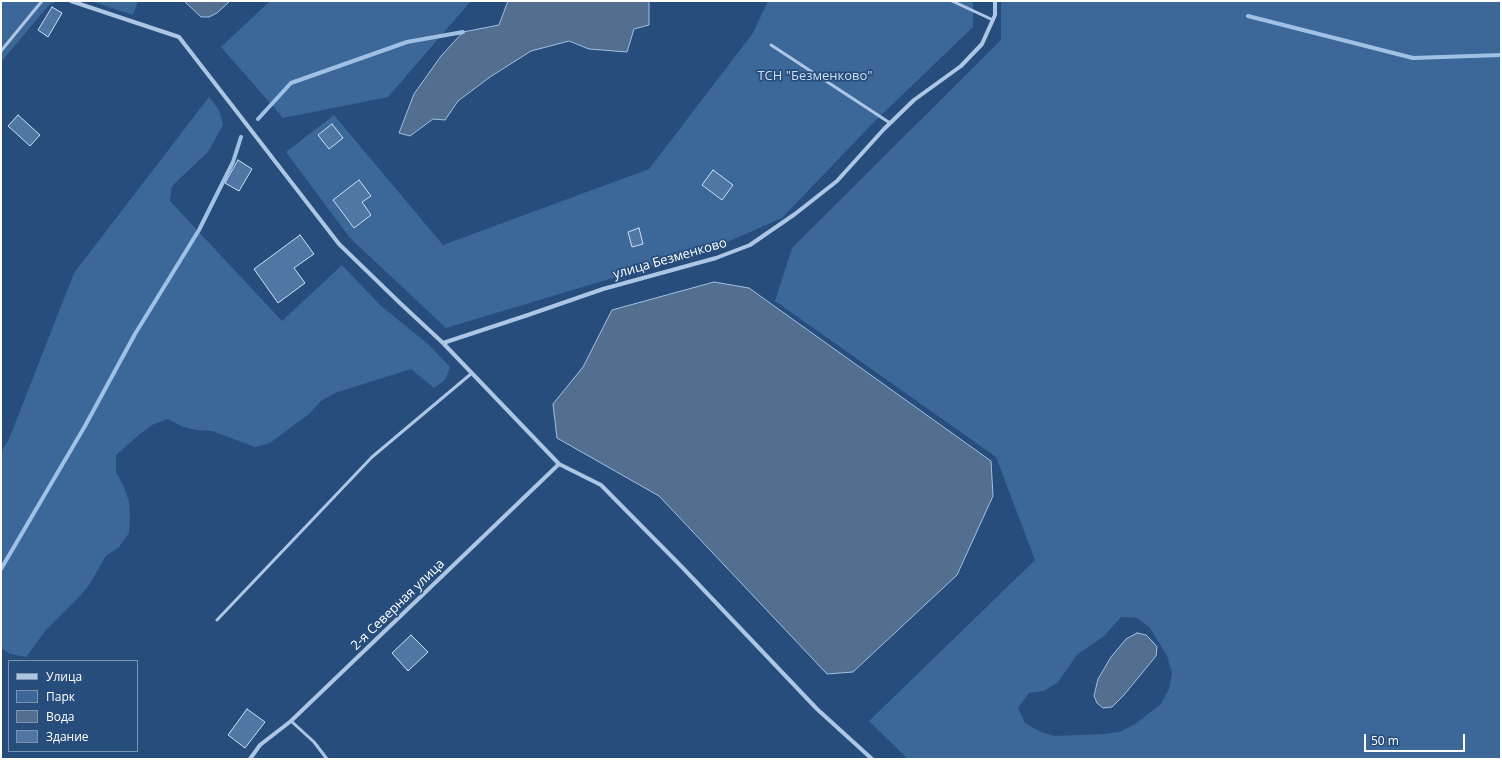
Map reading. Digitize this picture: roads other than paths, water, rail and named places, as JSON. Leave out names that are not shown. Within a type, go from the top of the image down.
[{"type":"street","points":[[71,1],[179,37],[339,244],[443,343],[559,464],[601,485],[682,567],[817,709],[872,759]]},
{"type":"street","name":"улица Безменково","points":[[443,343],[603,289],[716,258],[750,245],[795,214],[837,181],[890,123],[914,100],[961,66],[982,44],[995,15],[995,1]]},
{"type":"street","name":"2-я Северная улица","points":[[250,759],[260,745],[291,721],[559,464]]},
{"type":"lane","points":[[1,51],[42,1]]},
{"type":"lane","points":[[952,1],[993,20]]},
{"type":"lane","points":[[771,45],[890,123]]},
{"type":"lane","points":[[217,620],[372,457],[472,373]]},
{"type":"lane","points":[[291,721],[314,742],[327,759]]},
{"type":"water","points":[[184,1],[230,1],[217,13],[209,17],[201,17]]},
{"type":"water","points":[[508,1],[649,1],[649,25],[634,29],[627,52],[589,49],[569,41],[531,51],[490,77],[458,101],[445,120],[433,119],[410,136],[399,133],[414,94],[441,56],[463,32],[499,25]]},
{"type":"water","points":[[714,282],[749,288],[991,461],[993,496],[957,575],[853,672],[827,674],[659,496],[557,438],[553,404],[583,367],[612,310]]},
{"type":"water","points":[[1137,633],[1146,635],[1157,647],[1156,656],[1124,695],[1112,707],[1103,708],[1097,703],[1094,696],[1098,679],[1111,657],[1126,639]]},
{"type":"waterway","points":[[1248,16],[1413,58],[1501,55]]},
{"type":"waterway","points":[[258,119],[291,83],[407,42],[463,32]]},
{"type":"waterway","points":[[1,569],[85,426],[135,334],[199,230],[233,162],[241,137]]},
{"type":"park label","name":"ТСН \"Безменково\"","points":[[815,76]]}]
